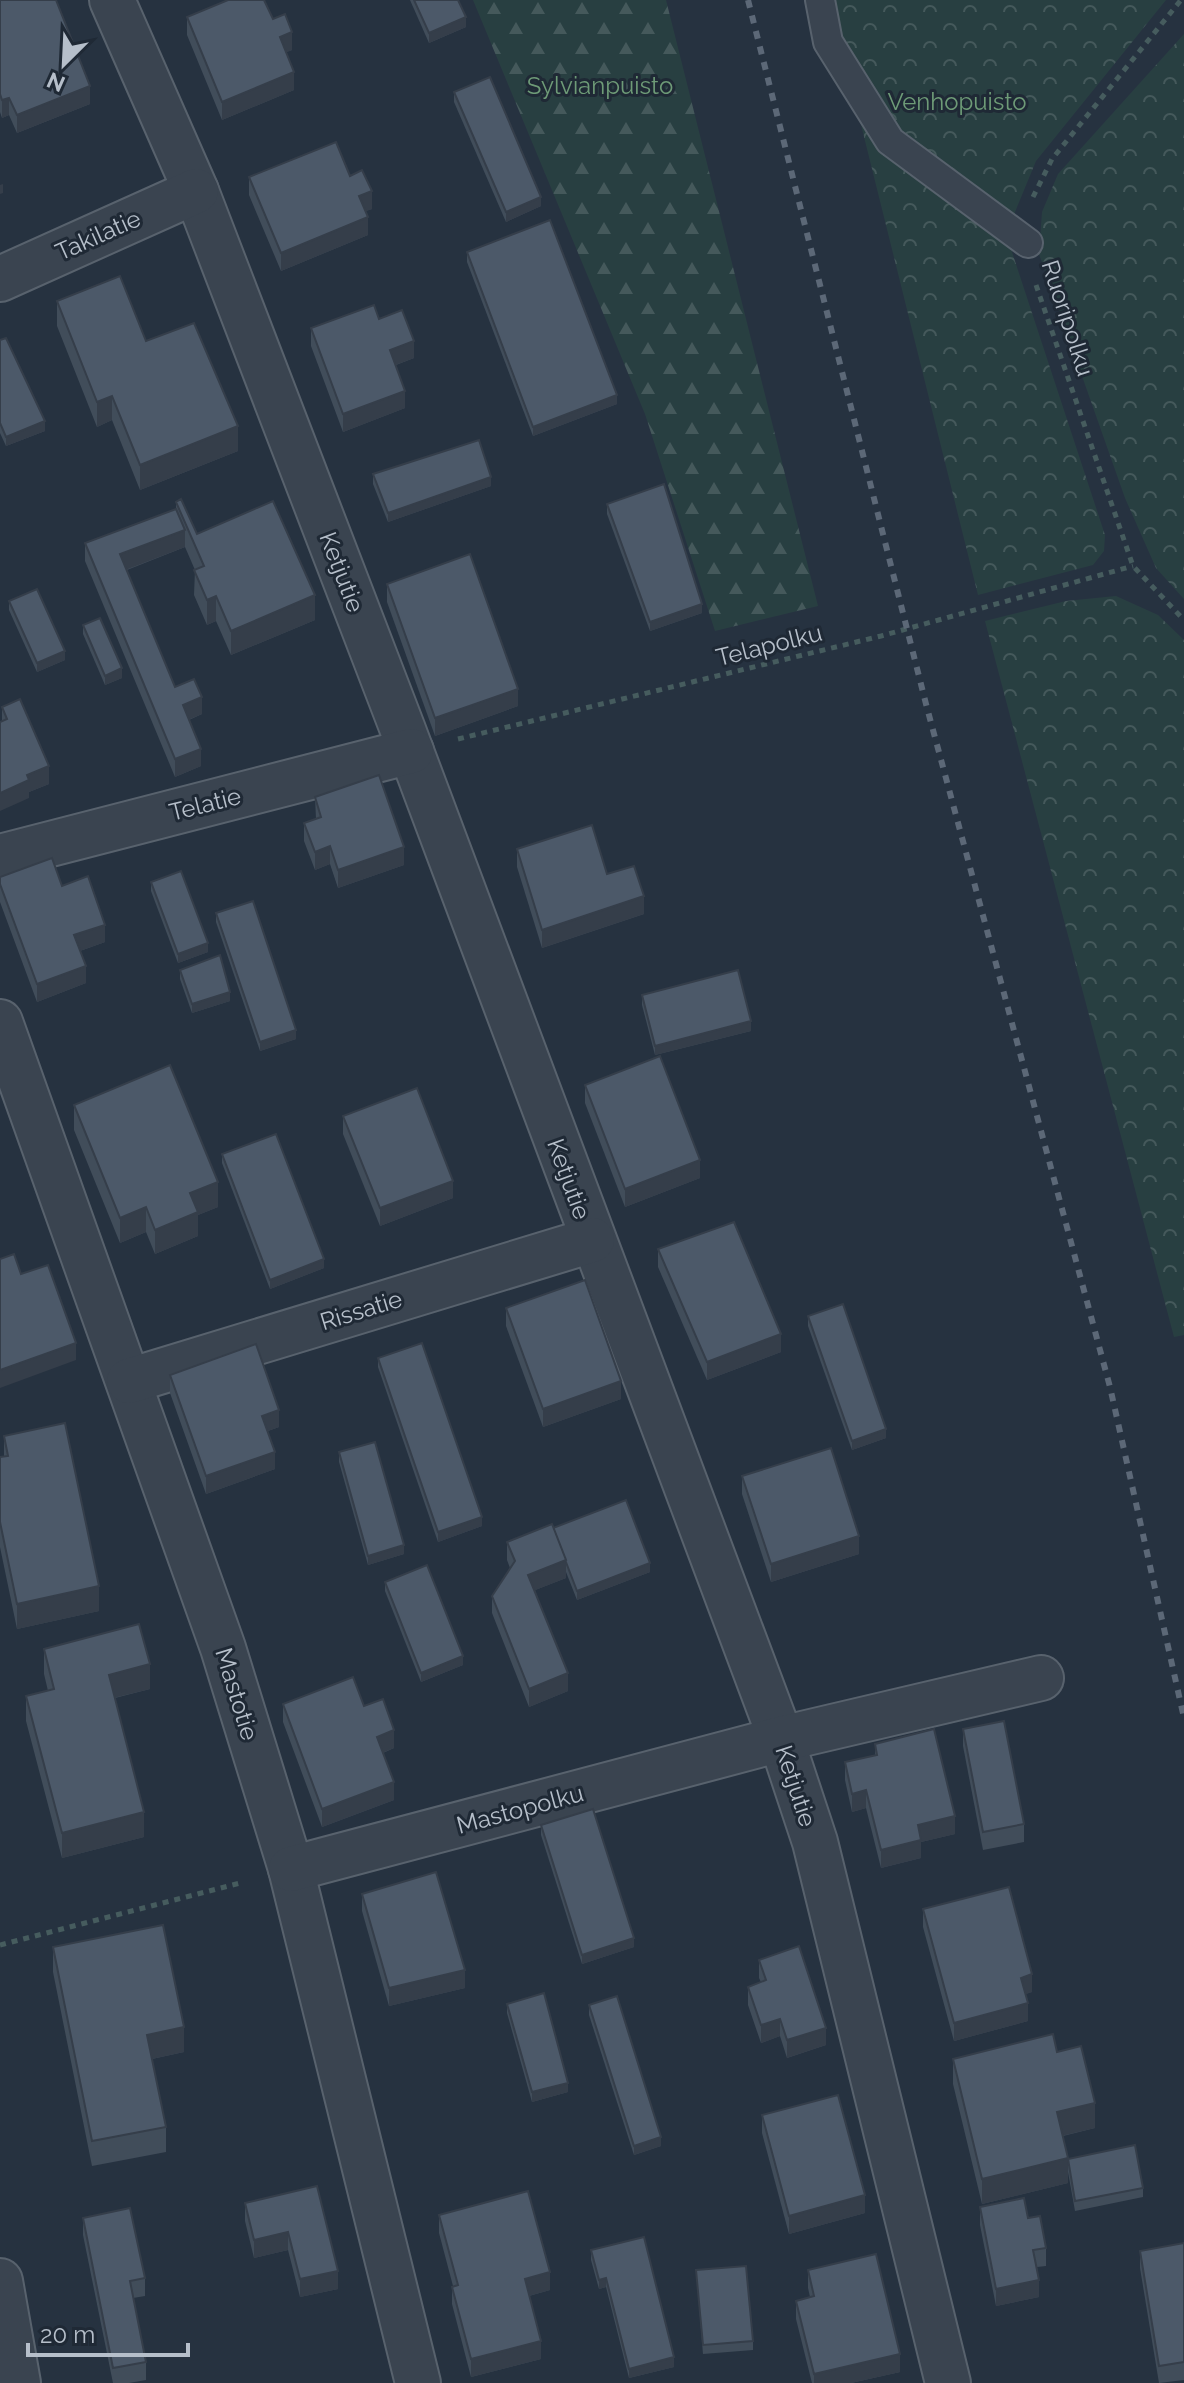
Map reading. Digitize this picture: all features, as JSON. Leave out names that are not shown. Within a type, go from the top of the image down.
[{"type":"street","name":"Ketjutie","points":[[112,0],[196,191],[411,751],[781,1739],[815,1842],[948,2383]]},
{"type":"street","name":"Takilatie","points":[[0,279],[196,191]]},
{"type":"street","name":"Telatie","points":[[0,857],[411,751]]},
{"type":"street","name":"Mastotie","points":[[0,1022],[223,1648],[291,1869],[418,2383]]},
{"type":"street","name":"Rissatie","points":[[129,1381],[592,1240]]},
{"type":"street","name":"Mastopolku","points":[[291,1869],[781,1739],[1041,1678]]},
{"type":"street","points":[[0,2281],[18,2383]]},
{"type":"lane","points":[[820,0],[828,42],[890,141],[1028,243]]},
{"type":"path","name":"Ruoripolku","points":[[1181,0],[1052,159],[1028,208],[1028,262],[1133,566],[1184,620]]},
{"type":"path","name":"Telapolku","points":[[411,751],[881,636],[1133,566]]},
{"type":"path","points":[[0,1945],[291,1869]]},
{"type":"green space","name":"Sylvianpuisto","points":[[473,0],[666,0],[818,606],[715,631],[645,414]]},
{"type":"green space","name":"Venhopuisto","points":[[830,0],[1166,0],[1036,161],[1015,212],[1012,252],[1105,535],[1104,551],[1093,565],[978,595]]},
{"type":"green space","name":"Venhopuisto","points":[[1184,34],[1184,599],[1156,568],[1125,498],[1039,254],[1042,212],[1058,174]]},
{"type":"green space","points":[[1116,596],[1158,615],[1184,640],[1184,1335],[1174,1337],[985,621],[1066,601]]},
{"type":"building","points":[[0,0],[56,0],[90,86],[17,115],[9,98],[2,100],[0,94]]},
{"type":"building","points":[[228,0],[264,0],[273,19],[285,14],[292,32],[280,37],[294,72],[222,102],[187,17]]},
{"type":"building","points":[[414,0],[458,0],[466,17],[429,33]]},
{"type":"building","points":[[490,77],[541,197],[506,212],[454,92]]},
{"type":"building","points":[[336,142],[350,176],[362,170],[372,191],[359,196],[368,217],[281,253],[249,177]]},
{"type":"building","points":[[550,220],[617,395],[533,427],[467,252]]},
{"type":"building","points":[[120,276],[146,341],[194,323],[238,426],[140,465],[112,396],[97,402],[57,301]]},
{"type":"building","points":[[374,305],[379,319],[402,310],[414,341],[390,350],[405,391],[343,414],[311,328]]},
{"type":"building","points":[[6,338],[45,421],[6,437],[0,423],[0,340]]},
{"type":"building","points":[[479,440],[491,477],[388,513],[373,474]]},
{"type":"building","points":[[664,484],[702,604],[650,622],[607,504]]},
{"type":"building","points":[[181,499],[197,534],[273,501],[315,595],[231,631],[216,596],[207,600],[194,570],[204,566],[176,502]]},
{"type":"building","points":[[176,509],[185,530],[120,554],[175,687],[194,679],[202,697],[183,705],[201,749],[175,759],[85,543]]},
{"type":"building","points":[[470,554],[518,689],[435,718],[387,584]]},
{"type":"building","points":[[37,589],[65,651],[37,663],[9,601]]},
{"type":"building","points":[[100,618],[122,668],[105,676],[83,625]]},
{"type":"building","points":[[20,699],[49,766],[27,775],[29,780],[0,793],[0,722],[7,719],[2,707]]},
{"type":"building","points":[[379,775],[404,847],[338,870],[330,846],[315,852],[304,823],[321,817],[315,797]]},
{"type":"building","points":[[592,825],[607,874],[634,866],[644,896],[542,930],[517,849]]},
{"type":"building","points":[[52,858],[62,886],[88,876],[105,925],[74,935],[86,966],[37,984],[0,877]]},
{"type":"building","points":[[181,871],[208,943],[178,954],[151,882]]},
{"type":"building","points":[[253,901],[296,1030],[260,1042],[216,913]]},
{"type":"building","points":[[220,955],[230,992],[192,1004],[180,970]]},
{"type":"building","points":[[738,970],[751,1021],[655,1046],[642,995]]},
{"type":"building","points":[[660,1056],[700,1160],[625,1189],[585,1085]]},
{"type":"building","points":[[170,1065],[218,1182],[190,1193],[198,1212],[155,1230],[146,1207],[120,1218],[74,1105]]},
{"type":"building","points":[[417,1088],[453,1181],[380,1208],[343,1116]]},
{"type":"building","points":[[276,1134],[324,1259],[270,1280],[222,1154]]},
{"type":"building","points":[[734,1222],[781,1334],[707,1362],[658,1249]]},
{"type":"building","points":[[14,1254],[21,1274],[48,1265],[76,1343],[0,1370],[0,1259]]},
{"type":"building","points":[[585,1280],[621,1381],[543,1409],[506,1308]]},
{"type":"building","points":[[843,1304],[886,1429],[852,1441],[808,1316]]},
{"type":"building","points":[[422,1343],[482,1517],[438,1532],[378,1358]]},
{"type":"building","points":[[256,1344],[279,1410],[262,1416],[275,1452],[206,1476],[170,1375]]},
{"type":"building","points":[[65,1423],[99,1586],[17,1604],[0,1522],[0,1457],[8,1456],[4,1436]]},
{"type":"building","points":[[375,1442],[404,1545],[368,1556],[339,1452]]},
{"type":"building","points":[[831,1448],[859,1536],[771,1564],[742,1476]]},
{"type":"building","points":[[626,1500],[650,1563],[577,1591],[553,1528]]},
{"type":"building","points":[[552,1524],[566,1560],[528,1575],[568,1673],[529,1689],[492,1596],[515,1561],[507,1542]]},
{"type":"building","points":[[427,1565],[463,1656],[421,1673],[385,1582]]},
{"type":"building","points":[[139,1624],[150,1664],[109,1675],[144,1812],[62,1833],[26,1696],[54,1689],[44,1649]]},
{"type":"building","points":[[353,1677],[364,1706],[383,1699],[394,1730],[377,1737],[394,1782],[322,1809],[283,1704]]},
{"type":"building","points":[[1004,1721],[1024,1824],[983,1832],[963,1729]]},
{"type":"building","points":[[934,1729],[955,1816],[918,1825],[921,1840],[881,1850],[866,1790],[852,1794],[845,1762],[877,1755],[875,1744]]},
{"type":"building","points":[[593,1809],[634,1938],[582,1955],[541,1825]]},
{"type":"building","points":[[436,1872],[465,1970],[389,1988],[362,1894]]},
{"type":"building","points":[[1009,1887],[1032,1974],[1021,1978],[1028,2003],[954,2023],[923,1909]]},
{"type":"building","points":[[163,1925],[184,2027],[147,2035],[166,2127],[92,2141],[53,1947]]},
{"type":"building","points":[[799,1946],[826,2028],[787,2040],[780,2019],[761,2025],[748,1987],[766,1980],[759,1960]]},
{"type":"building","points":[[544,1993],[568,2083],[532,2092],[507,2004]]},
{"type":"building","points":[[617,1996],[661,2137],[634,2146],[589,2005]]},
{"type":"building","points":[[1053,2034],[1057,2052],[1081,2046],[1095,2103],[1057,2112],[1068,2158],[982,2179],[953,2059]]},
{"type":"building","points":[[838,2095],[865,2195],[789,2216],[762,2115]]},
{"type":"building","points":[[1135,2145],[1143,2188],[1075,2201],[1068,2159]]},
{"type":"building","points":[[317,2186],[338,2271],[300,2279],[288,2232],[254,2240],[245,2203]]},
{"type":"building","points":[[528,2191],[550,2272],[525,2279],[541,2341],[471,2359],[452,2287],[458,2285],[439,2215]]},
{"type":"building","points":[[1024,2198],[1028,2218],[1040,2216],[1046,2248],[1033,2250],[1039,2280],[996,2289],[980,2207]]},
{"type":"building","points":[[130,2208],[145,2278],[130,2281],[146,2362],[113,2368],[83,2218]]},
{"type":"building","points":[[644,2237],[674,2357],[629,2369],[606,2278],[599,2280],[591,2250]]},
{"type":"building","points":[[1184,2243],[1184,2362],[1159,2366],[1140,2251]]},
{"type":"building","points":[[876,2254],[900,2354],[814,2374],[796,2301],[814,2296],[808,2270]]},
{"type":"building","points":[[746,2266],[753,2341],[703,2345],[696,2270]]},
{"type":"railway","points":[[748,0],[926,704],[1110,1387],[1184,1718]]}]
